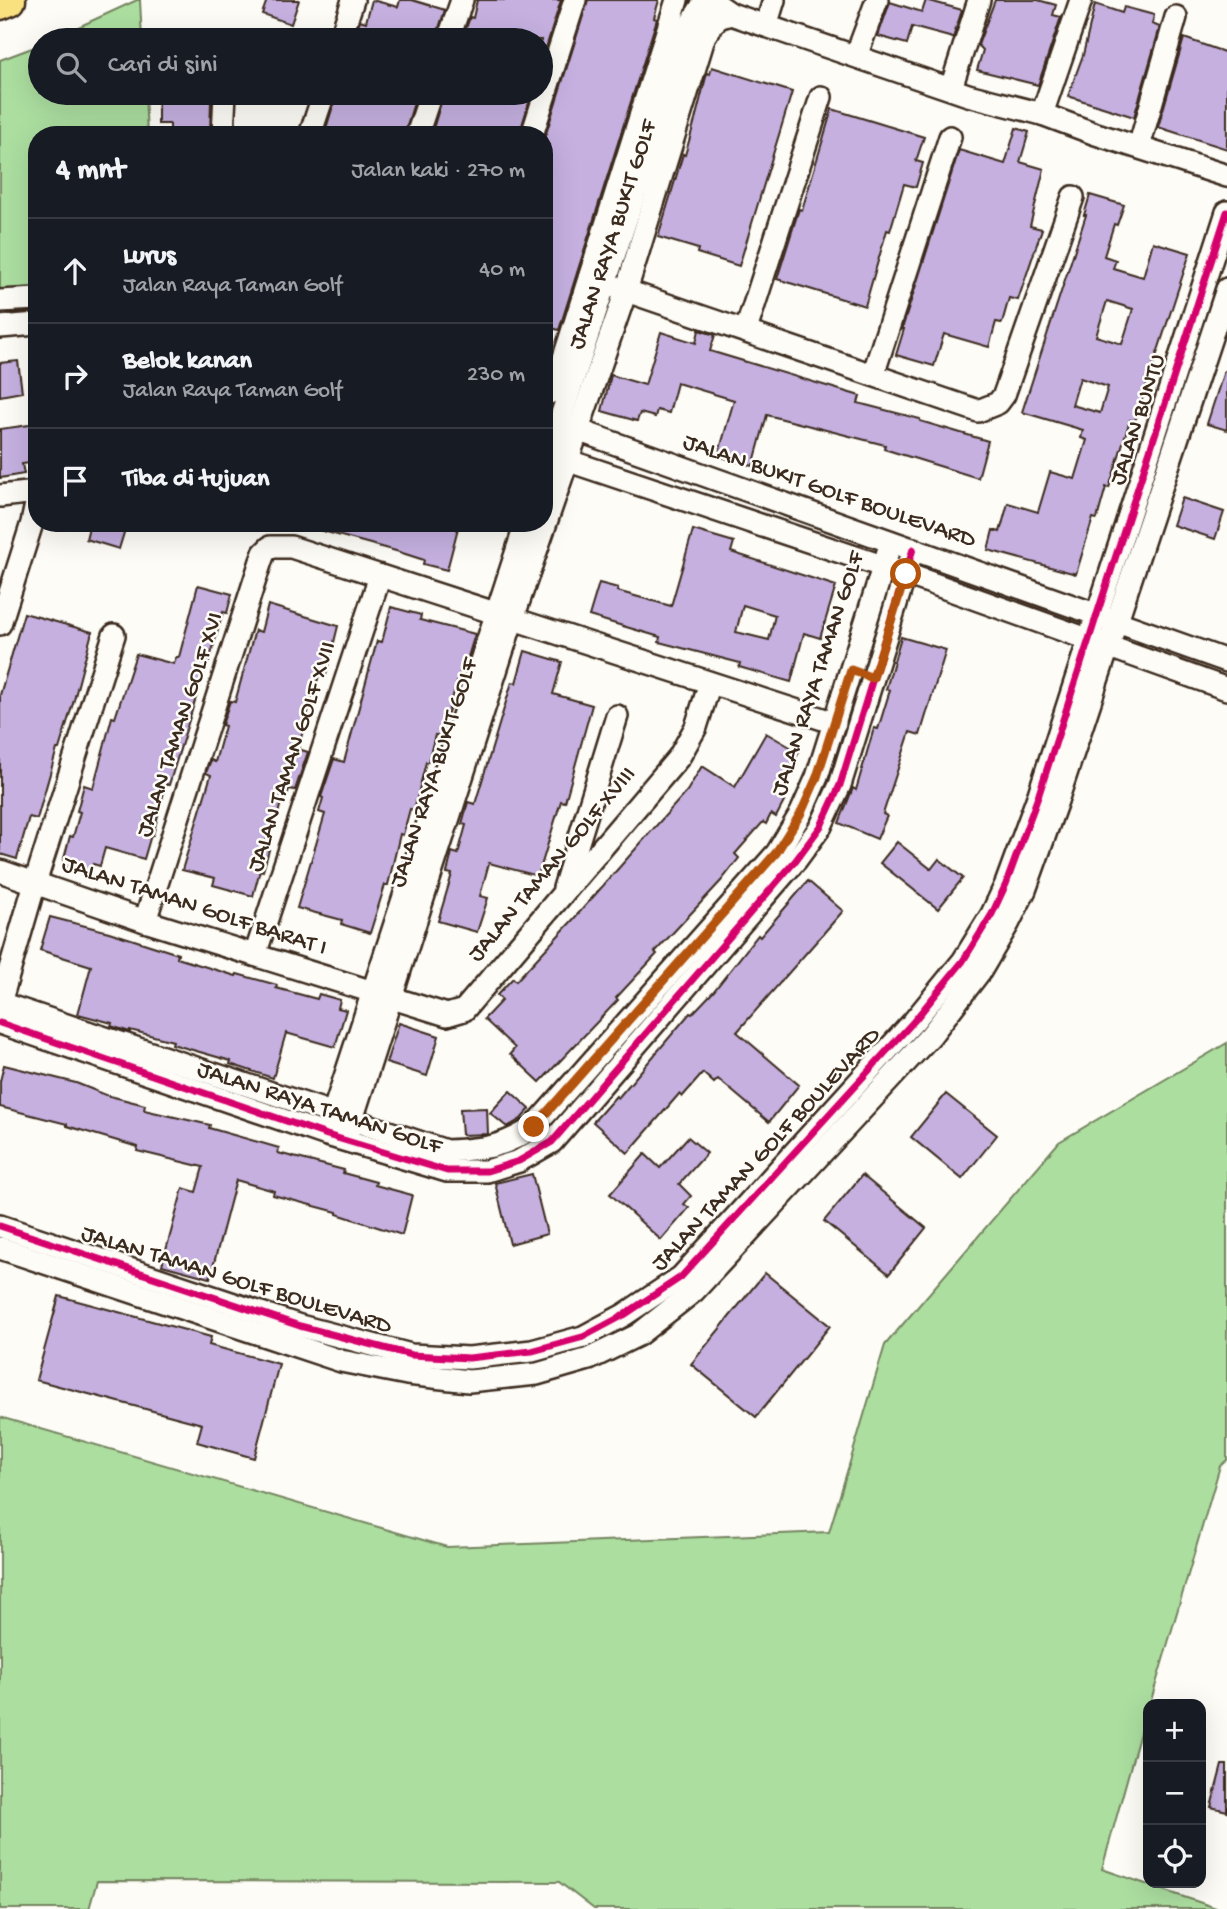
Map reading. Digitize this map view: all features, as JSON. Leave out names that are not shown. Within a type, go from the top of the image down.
[{"type":"highway","points":[[0,4],[10,0]]},
{"type":"street","points":[[344,28],[353,0]]},
{"type":"street","points":[[452,28],[462,0]]},
{"type":"street","points":[[553,69],[575,0]]},
{"type":"street","points":[[553,389],[677,0]]},
{"type":"street","points":[[766,26],[774,0]]},
{"type":"street","points":[[856,56],[877,0]]},
{"type":"street","points":[[951,88],[979,0]]},
{"type":"street","points":[[1042,114],[1081,0]]},
{"type":"street","name":"JALAN RAYA BUKIT GOLF","points":[[553,451],[691,23],[703,4],[709,2],[731,14]]},
{"type":"street","points":[[731,14],[1227,176]]},
{"type":"street","name":"JALAN RAYA BUKIT GOLF","points":[[560,424],[626,291],[705,35],[718,18],[731,14]]},
{"type":"street","points":[[1139,147],[1176,17]]},
{"type":"street","points":[[746,330],[821,97]]},
{"type":"street","points":[[223,126],[224,105]]},
{"type":"street","points":[[313,126],[320,105]]},
{"type":"street","points":[[420,126],[427,105]]},
{"type":"street","points":[[535,126],[542,105]]},
{"type":"street","points":[[873,375],[950,137]]},
{"type":"street","points":[[605,284],[978,411],[998,403],[1004,395],[1073,197]]},
{"type":"street","name":"JALAN BUNTU","points":[[1098,643],[1097,613],[1227,212]]},
{"type":"street","name":"JALAN BUNTU","points":[[1098,643],[1117,621],[1227,289]]},
{"type":"street","points":[[0,302],[28,300]]},
{"type":"street","points":[[0,327],[28,325]]},
{"type":"street","name":"JALAN BUKIT GOLF BOULEVARD","points":[[560,424],[1227,661]]},
{"type":"street","points":[[553,460],[883,567],[904,580],[1098,643],[1227,689]]},
{"type":"street","points":[[0,496],[28,493]]},
{"type":"street","points":[[0,624],[29,532]]},
{"type":"street","name":"JALAN RAYA BUKIT GOLF","points":[[504,616],[524,532]]},
{"type":"street","name":"JALAN RAYA BUKIT GOLF","points":[[339,1128],[529,532]]},
{"type":"street","name":"JALAN RAYA TAMAN GOLF","points":[[0,1023],[339,1128],[446,1151],[482,1149],[512,1142],[534,1127],[776,853],[801,813],[817,777],[891,542]]},
{"type":"street","name":"JALAN TAMAN GOLF XVI","points":[[145,921],[264,553],[270,547],[290,547],[380,576]]},
{"type":"street","name":"JALAN RAYA TAMAN GOLF","points":[[0,1003],[339,1128],[447,1171],[487,1171],[519,1161],[552,1142],[796,860],[821,825],[840,785],[914,549]]},
{"type":"street","points":[[380,576],[710,682],[836,718],[860,720]]},
{"type":"street","name":"JALAN TAMAN GOLF XVII","points":[[255,955],[380,576]]},
{"type":"street","points":[[0,1003],[114,635]]},
{"type":"street","name":"JALAN TAMAN GOLF BOULEVARD","points":[[0,1248],[297,1335],[411,1355],[469,1358],[532,1351],[583,1337],[624,1315],[681,1277],[914,1021],[963,961],[992,914],[1006,884],[1098,643]]},
{"type":"street","points":[[851,670],[873,678]]},
{"type":"street","name":"JALAN TAMAN GOLF XVIII","points":[[382,995],[447,1015],[464,1010],[679,757],[696,727],[710,682]]},
{"type":"street","points":[[561,895],[617,716]]},
{"type":"street","name":"JALAN TAMAN GOLF BARAT I","points":[[0,871],[145,921],[382,995]]},
{"type":"street","name":"JALAN TAMAN GOLF BOULEVARD","points":[[0,1226],[297,1335]]},
{"type":"green space","points":[[137,0],[140,0],[141,28],[76,28]]},
{"type":"green space","points":[[28,50],[28,105],[146,105],[147,126],[28,126],[28,291],[0,293],[0,60]]},
{"type":"green space","points":[[1227,1043],[1227,1460],[1220,1466],[1151,1699],[1143,1699],[1143,1722],[1102,1869],[1143,1883],[1143,1888],[1158,1888],[1219,1909],[594,1909],[559,1882],[97,1881],[89,1909],[0,1909],[0,1417],[447,1547],[829,1532],[885,1345],[1059,1142]]},
{"type":"building","points":[[267,0],[299,0],[291,24],[262,14]]},
{"type":"building","points":[[372,0],[398,7],[400,0],[412,0],[445,10],[439,28],[358,28],[360,20],[366,22]]},
{"type":"building","points":[[477,0],[561,0],[552,28],[466,28],[470,17],[473,18]]},
{"type":"building","points":[[588,0],[659,0],[654,18],[657,19],[559,330],[553,328],[553,126],[548,126]]},
{"type":"building","points":[[926,0],[962,10],[953,38],[912,27],[907,44],[878,36],[890,2],[922,12]]},
{"type":"building","points":[[995,0],[1038,0],[1056,5],[1053,15],[1061,17],[1038,85],[977,70],[983,50],[978,45]]},
{"type":"building","points":[[1095,4],[1122,13],[1124,7],[1154,15],[1152,24],[1160,27],[1134,117],[1068,96],[1083,55]]},
{"type":"building","points":[[1184,38],[1227,53],[1227,149],[1158,127]]},
{"type":"building","points":[[712,67],[792,92],[739,266],[697,253],[698,249],[658,237],[683,154],[685,155],[707,73],[710,74]]},
{"type":"building","points":[[158,105],[211,105],[210,126],[158,124]]},
{"type":"building","points":[[333,105],[413,105],[407,126],[327,126]]},
{"type":"building","points":[[440,105],[528,105],[522,126],[434,126]]},
{"type":"building","points":[[832,109],[924,137],[916,161],[923,163],[916,187],[904,184],[890,231],[887,230],[865,306],[777,279],[799,209],[802,210]]},
{"type":"building","points":[[1016,128],[1029,132],[1020,162],[1044,169],[1030,226],[1042,229],[1018,300],[1009,298],[1002,323],[996,322],[989,347],[944,334],[934,366],[896,355],[959,150],[1005,164]]},
{"type":"building","points":[[1090,195],[1124,205],[1117,225],[1114,224],[1104,256],[1116,260],[1113,268],[1143,277],[1153,242],[1190,253],[1135,421],[1130,420],[1109,488],[1106,487],[1097,519],[1093,518],[1076,574],[988,550],[993,530],[1000,532],[1008,503],[1038,512],[1050,472],[1075,479],[1087,440],[1081,438],[1083,430],[1022,412]],"holes":[[[1107,301],[1133,309],[1122,344],[1096,336]],[[1080,378],[1108,387],[1100,413],[1072,405]]]},
{"type":"building","points":[[699,330],[715,335],[710,351],[860,396],[858,403],[988,441],[978,478],[884,449],[885,445],[767,415],[753,466],[718,456],[734,400],[677,383],[669,413],[657,410],[655,417],[640,413],[637,421],[602,411],[611,375],[645,385],[661,332],[696,343]]},
{"type":"building","points":[[18,361],[22,392],[0,396],[0,363]]},
{"type":"building","points":[[1224,371],[1227,371],[1227,430],[1207,424]]},
{"type":"building","points":[[28,425],[28,463],[22,464],[24,474],[0,478],[0,429]]},
{"type":"building","points":[[1182,498],[1224,512],[1215,539],[1173,525]]},
{"type":"building","points":[[693,530],[734,542],[731,552],[836,586],[820,638],[804,633],[791,682],[739,667],[740,663],[659,642],[660,637],[589,616],[599,583],[618,588],[617,591],[671,606]],"holes":[[[743,605],[775,615],[769,640],[736,632]]]},
{"type":"building","points":[[88,532],[124,532],[119,549],[86,539]]},
{"type":"building","points":[[326,532],[457,532],[447,570],[423,564],[424,560]]},
{"type":"building","points":[[198,585],[232,594],[227,613],[223,612],[144,859],[105,848],[100,866],[93,864],[91,874],[62,866],[80,812],[77,811],[84,785],[93,788],[112,717],[115,718],[136,654],[174,664],[176,657],[179,657]]},
{"type":"building","points":[[268,605],[338,626],[326,675],[320,673],[298,749],[308,752],[295,790],[289,789],[286,800],[282,799],[276,821],[272,820],[264,849],[269,850],[253,896],[213,885],[215,878],[182,870],[211,775],[206,773],[211,760],[215,762],[230,701],[235,702],[255,630],[261,632]]},
{"type":"building","points":[[391,607],[421,615],[420,620],[475,634],[464,670],[461,669],[441,736],[435,735],[414,810],[410,809],[403,835],[400,834],[388,885],[385,885],[370,933],[341,924],[342,920],[297,908],[325,814],[319,812],[323,798],[321,797],[334,759],[344,762],[377,641],[382,642]]},
{"type":"building","points":[[24,613],[92,632],[37,819],[29,817],[17,859],[0,854],[0,695]]},
{"type":"building","points":[[901,637],[946,650],[920,735],[910,732],[883,814],[887,816],[877,839],[839,823],[853,788],[856,790],[874,728],[878,729],[890,690],[886,689]]},
{"type":"building","points":[[525,651],[562,662],[553,694],[592,705],[565,802],[561,801],[538,876],[489,863],[480,896],[488,898],[477,932],[438,921],[452,874],[447,873],[452,852],[458,854],[466,825],[462,824],[468,802],[475,804],[512,682],[516,683]]},
{"type":"building","points":[[766,733],[799,752],[775,795],[785,800],[776,817],[771,814],[766,824],[763,822],[735,854],[739,858],[721,881],[655,952],[657,954],[616,998],[618,1000],[540,1082],[510,1054],[515,1048],[484,1019],[502,1000],[497,995],[513,978],[516,981],[570,923],[687,791],[702,766],[735,787]]},
{"type":"building","points":[[897,842],[931,869],[939,859],[963,878],[938,909],[880,863]]},
{"type":"building","points":[[808,881],[843,911],[737,1032],[799,1085],[769,1122],[718,1079],[714,1083],[703,1073],[682,1097],[679,1094],[628,1153],[593,1122],[616,1096],[618,1098],[690,1013],[713,992],[758,935],[760,937]]},
{"type":"building","points":[[50,917],[109,932],[178,954],[177,958],[277,985],[276,988],[317,999],[319,994],[340,1000],[338,1008],[346,1010],[335,1047],[286,1033],[273,1078],[230,1064],[231,1061],[172,1044],[173,1041],[130,1032],[111,1026],[112,1023],[78,1014],[91,966],[40,950]]},
{"type":"building","points":[[399,1023],[439,1036],[427,1076],[386,1063]]},
{"type":"building","points":[[4,1065],[76,1083],[106,1095],[145,1105],[144,1110],[210,1125],[209,1128],[279,1148],[278,1153],[344,1170],[343,1173],[376,1182],[375,1185],[412,1195],[402,1235],[337,1212],[273,1195],[274,1191],[236,1180],[210,1278],[162,1265],[183,1188],[196,1192],[203,1167],[137,1151],[138,1147],[67,1124],[0,1107],[0,1081]]},
{"type":"building","points":[[510,1091],[530,1109],[521,1119],[507,1127],[490,1113]]},
{"type":"building","points":[[946,1094],[997,1135],[962,1179],[911,1137]]},
{"type":"building","points":[[487,1108],[488,1134],[462,1135],[460,1109]]},
{"type":"building","points":[[688,1137],[707,1153],[679,1184],[691,1196],[684,1204],[689,1208],[661,1240],[610,1194],[645,1154],[660,1168]]},
{"type":"building","points":[[532,1174],[547,1234],[510,1244],[495,1183]]},
{"type":"building","points":[[862,1175],[926,1228],[889,1274],[824,1221]]},
{"type":"building","points":[[765,1273],[830,1326],[756,1417],[691,1364]]},
{"type":"building","points":[[59,1296],[211,1337],[209,1345],[279,1364],[254,1458],[197,1442],[202,1424],[36,1380]]},
{"type":"building","points":[[1222,1765],[1227,1765],[1227,1811],[1211,1807]]},
{"type":"cycle path","points":[[0,1226],[300,1326],[411,1355],[469,1358],[532,1351],[583,1337],[624,1315],[681,1277],[914,1021],[963,961],[992,914],[1039,794],[1227,212]]},
{"type":"cycle path","points":[[0,1023],[327,1135],[447,1171],[487,1171],[519,1161],[552,1142],[796,860],[821,826],[840,785],[913,549]]},
{"type":"route","points":[[534,1127],[776,853],[801,813],[817,777],[851,670],[873,678],[906,574]]}]
